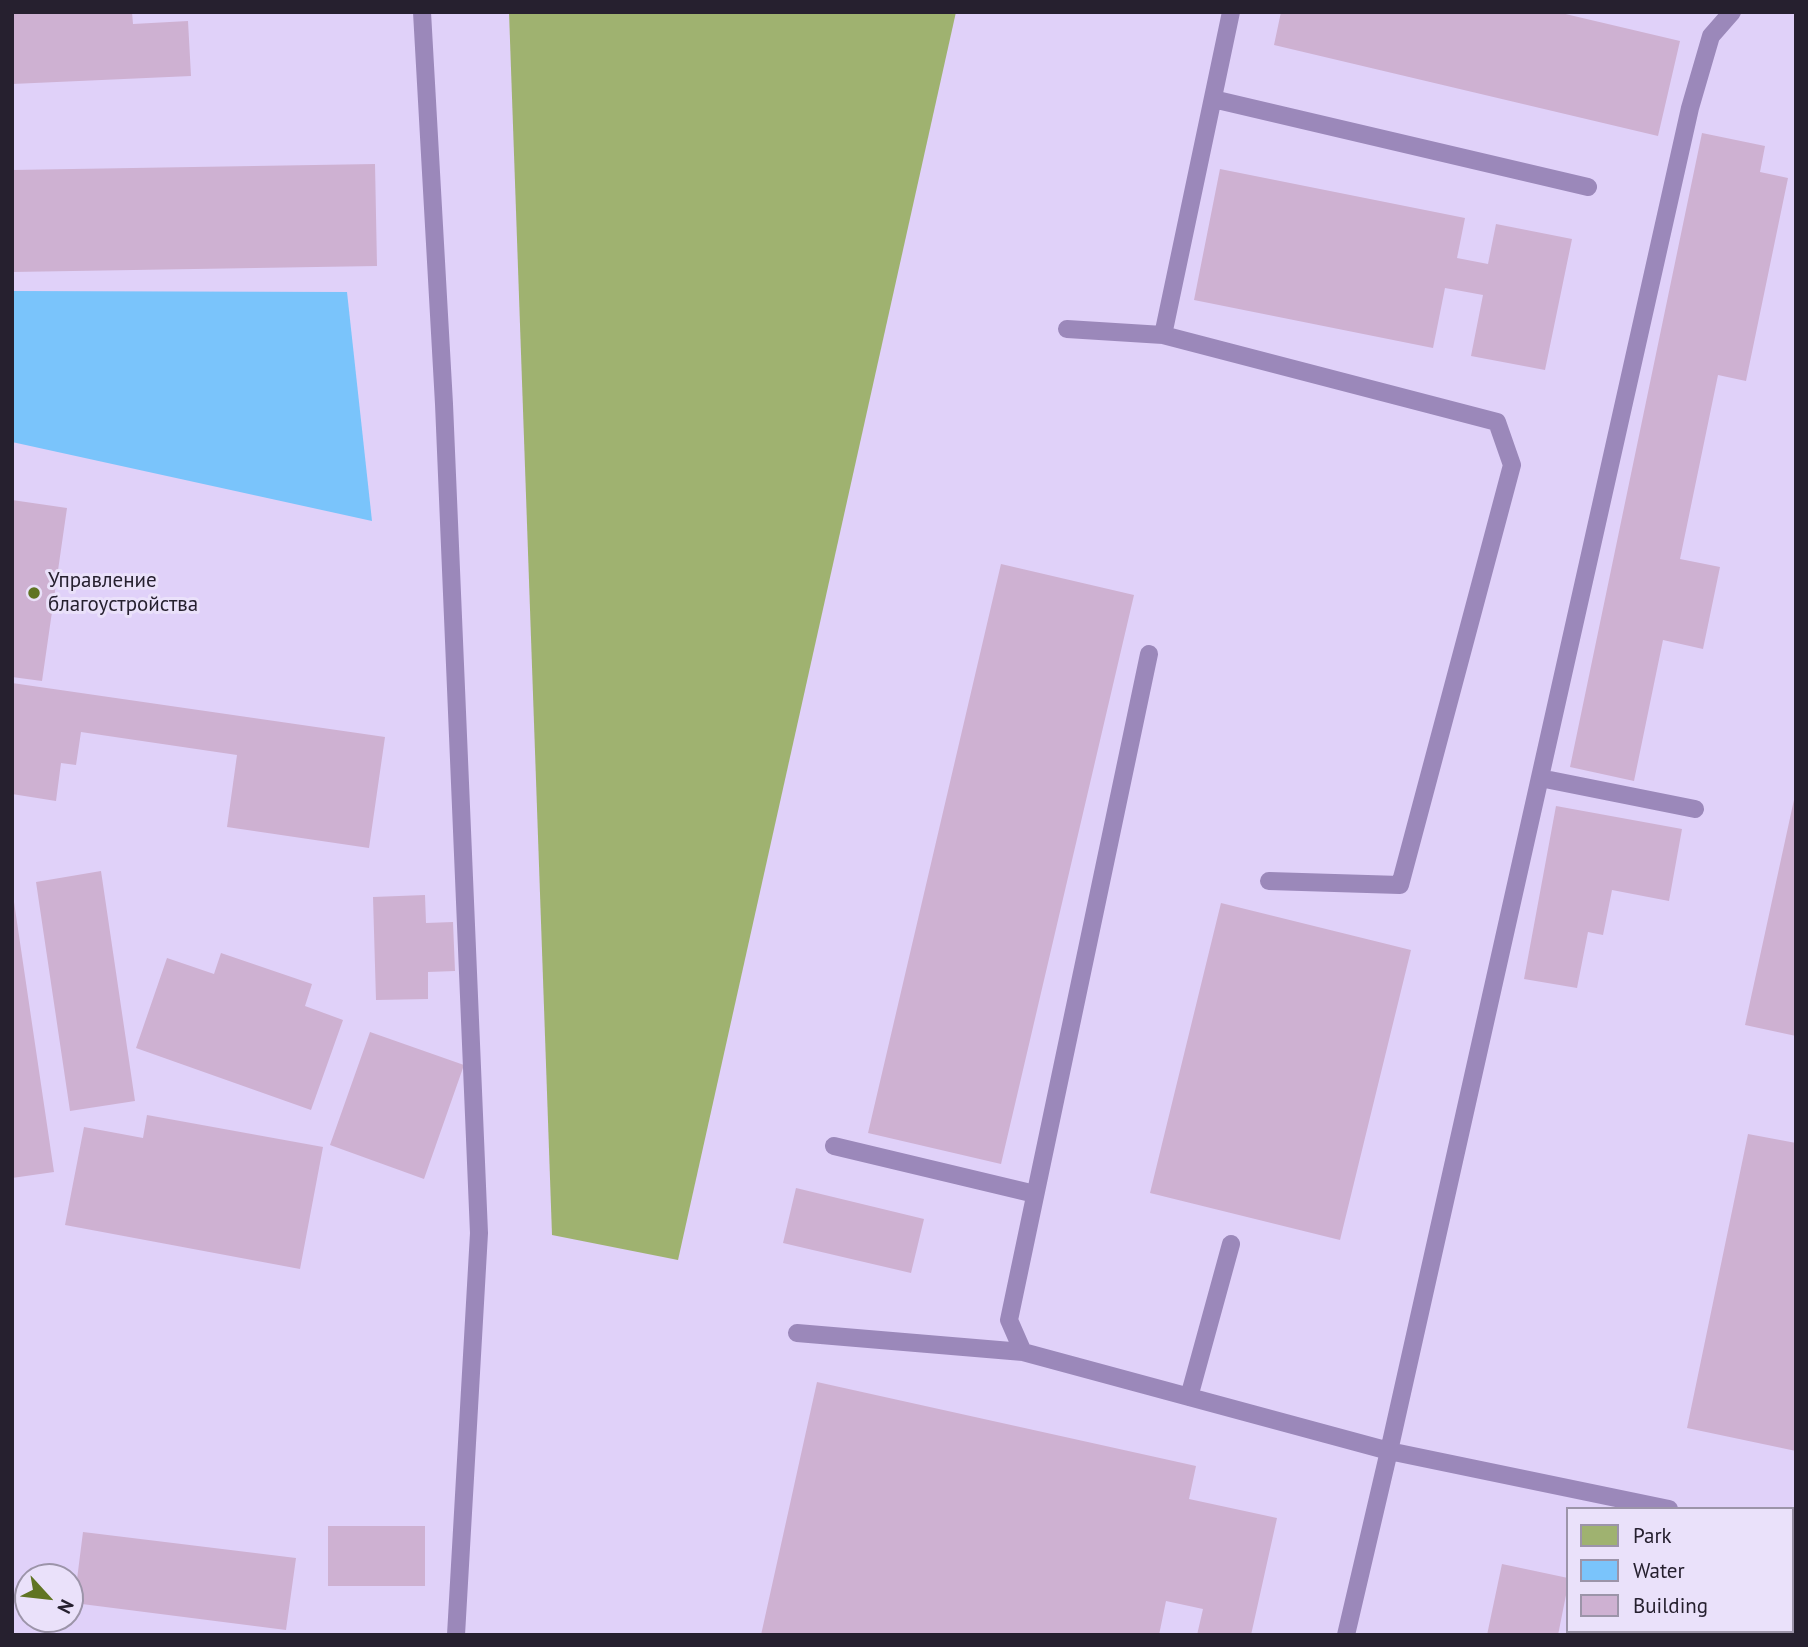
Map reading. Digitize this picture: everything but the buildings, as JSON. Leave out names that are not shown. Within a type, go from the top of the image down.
[{"type":"lane","points":[[422,12],[444,404],[479,1233],[456,1635]]},
{"type":"lane","points":[[1163,335],[1231,12]]},
{"type":"lane","points":[[1346,1635],[1690,108],[1711,36],[1732,12]]},
{"type":"lane","points":[[1213,99],[1588,187]]},
{"type":"lane","points":[[1067,329],[1163,335],[1497,422],[1512,465],[1400,885],[1269,881]]},
{"type":"lane","points":[[1023,1352],[1009,1320],[1149,654]]},
{"type":"lane","points":[[1540,778],[1695,809]]},
{"type":"lane","points":[[834,1146],[1035,1194]]},
{"type":"lane","points":[[1189,1397],[1231,1244]]},
{"type":"lane","points":[[797,1333],[1023,1352],[1389,1451],[1659,1507]]},
{"type":"green space","points":[[509,12],[956,12],[678,1260],[552,1235]]},
{"type":"water","points":[[12,291],[347,292],[372,521],[12,442]]},
{"type":"place","name":"Управление благоустройства","points":[[34,593]]}]
